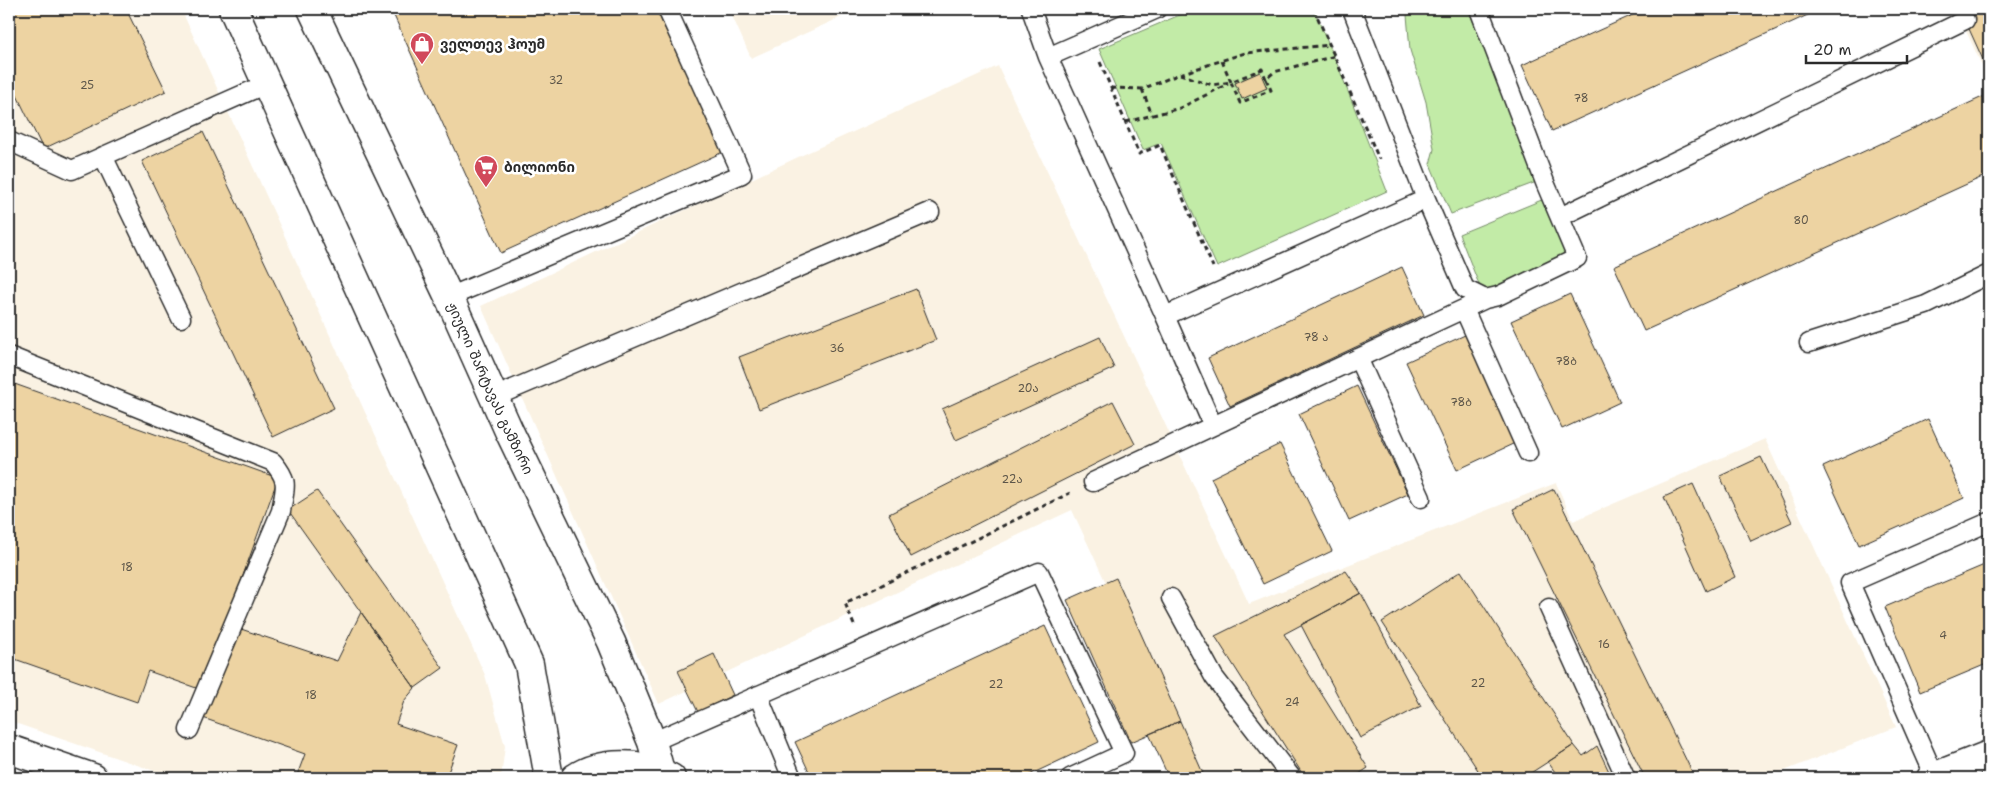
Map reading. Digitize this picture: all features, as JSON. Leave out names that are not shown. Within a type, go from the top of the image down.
[{"type":"main road","points":[[233,9],[529,664],[548,778]]},
{"type":"main road","name":"ჟიული შარტავას გამზირი","points":[[312,9],[611,642],[666,775]]},
{"type":"main road","points":[[9,749],[93,778]]},
{"type":"main road","points":[[1933,778],[1989,755]]},
{"type":"main road","points":[[575,778],[583,773],[621,764],[666,775]]},
{"type":"lane","points":[[449,297],[742,174],[666,9]]},
{"type":"lane","points":[[1030,9],[1048,57],[1214,426]]},
{"type":"lane","points":[[1048,57],[1157,9]]},
{"type":"lane","points":[[1352,9],[1426,199],[1465,289],[1485,298]]},
{"type":"lane","points":[[1093,482],[1485,298],[1498,296],[1577,258],[1546,185],[1479,9]]},
{"type":"lane","points":[[1560,217],[1965,20]]},
{"type":"lane","points":[[9,141],[72,170],[266,84]]},
{"type":"lane","points":[[103,156],[181,318]]},
{"type":"lane","points":[[1165,316],[1426,199]]},
{"type":"lane","points":[[494,397],[930,212]]},
{"type":"lane","points":[[1809,343],[1926,305],[1989,274]]},
{"type":"lane","points":[[1464,309],[1528,453]]},
{"type":"lane","points":[[9,356],[273,462],[284,474],[285,483],[281,511],[190,730]]},
{"type":"lane","points":[[1358,358],[1422,498]]},
{"type":"lane","points":[[1933,778],[1850,582],[1989,522]]},
{"type":"lane","points":[[652,742],[1039,572],[1124,753],[1070,778]]},
{"type":"lane","points":[[1171,598],[1214,677],[1292,778]]},
{"type":"lane","points":[[1549,608],[1626,778]]},
{"type":"lane","points":[[758,696],[792,778]]},
{"type":"path","points":[[1314,9],[1382,166]]},
{"type":"path","points":[[1111,88],[1142,89],[1180,74],[1245,54],[1330,45]]},
{"type":"path","points":[[1096,54],[1139,154],[1160,145],[1214,270]]},
{"type":"path","points":[[1266,79],[1274,72],[1335,56]]},
{"type":"path","points":[[1126,122],[1180,108],[1231,82],[1262,69],[1271,90],[1240,103],[1231,82],[1222,61]]},
{"type":"path","points":[[1180,74],[1212,85],[1231,82]]},
{"type":"path","points":[[1142,89],[1152,115]]},
{"type":"path","points":[[865,649],[845,603],[1093,482]]},
{"type":"shaded area","points":[[9,9],[181,9],[485,675],[505,746],[501,778],[175,778],[9,721]]},
{"type":"shaded area","points":[[729,9],[859,9],[751,58]]},
{"type":"shaded area","points":[[1956,9],[1989,9],[1989,81]]},
{"type":"shaded area","points":[[998,66],[1249,604],[1556,483],[1573,521],[1765,439],[1896,727],[1766,778],[1197,778],[1072,510],[659,704],[481,306],[811,151]]},
{"type":"green space","points":[[1194,9],[1314,9],[1387,191],[1217,267],[1161,143],[1143,150],[1099,49]]},
{"type":"green space","points":[[1414,9],[1468,9],[1539,181],[1451,214],[1430,164],[1434,149],[1426,102],[1410,50],[1407,15]]},
{"type":"green space","points":[[1544,199],[1568,257],[1482,292],[1459,234]]},
{"type":"building","points":[[9,9],[126,9],[166,91],[43,149],[9,79]]},
{"type":"building","points":[[391,9],[656,9],[723,152],[501,253]]},
{"type":"building","points":[[1646,9],[1821,9],[1552,131],[1522,65]]},
{"type":"building","points":[[1960,9],[1989,9],[1989,73]]},
{"type":"building","points":[[1260,72],[1267,88],[1242,99],[1235,83]]},
{"type":"building","points":[[1989,94],[1989,174],[1644,331],[1614,266]]},
{"type":"building","points":[[203,132],[334,408],[273,437],[142,161]]},
{"type":"building","points":[[1402,267],[1424,315],[1230,406],[1208,358]]},
{"type":"building","points":[[916,289],[936,340],[759,409],[739,357]]},
{"type":"building","points":[[1570,294],[1620,402],[1562,429],[1511,321]]},
{"type":"building","points":[[1465,335],[1515,443],[1457,470],[1406,362]]},
{"type":"building","points":[[1100,337],[1114,368],[956,440],[942,409]]},
{"type":"building","points":[[9,382],[278,478],[202,690],[148,671],[137,702],[9,657]]},
{"type":"building","points":[[1357,386],[1408,494],[1349,521],[1299,414]]},
{"type":"building","points":[[1113,401],[1135,444],[911,557],[889,514]]},
{"type":"building","points":[[1928,419],[1964,498],[1859,545],[1823,467]]},
{"type":"building","points":[[1280,444],[1332,551],[1263,584],[1211,478]]},
{"type":"building","points":[[1761,457],[1792,522],[1751,541],[1720,476]]},
{"type":"building","points":[[1693,484],[1735,577],[1706,591],[1664,497]]},
{"type":"building","points":[[1554,489],[1695,778],[1645,778],[1513,509]]},
{"type":"building","points":[[317,491],[443,668],[415,688],[288,510]]},
{"type":"building","points":[[1989,563],[1989,663],[1920,692],[1885,607]]},
{"type":"building","points":[[1346,571],[1361,593],[1284,634],[1368,768],[1353,778],[1305,778],[1215,636]]},
{"type":"building","points":[[1461,571],[1574,745],[1523,778],[1483,778],[1382,622]]},
{"type":"building","points":[[1116,578],[1180,721],[1131,742],[1067,600]]},
{"type":"building","points":[[1361,593],[1421,706],[1360,738],[1301,625]]},
{"type":"building","points":[[361,612],[415,688],[404,701],[396,724],[458,745],[446,778],[296,778],[305,754],[203,718],[238,628],[337,661]]},
{"type":"building","points":[[1045,626],[1099,742],[1023,778],[812,778],[795,742]]},
{"type":"building","points":[[714,654],[733,695],[698,712],[678,671]]},
{"type":"building","points":[[1180,721],[1205,778],[1169,778],[1149,734]]},
{"type":"building","points":[[1574,745],[1583,756],[1597,746],[1612,778],[1559,778],[1548,762]]},
{"type":"place","name":"ველთევ ჰოუმ","points":[[422,65]]},
{"type":"place","name":"ბილიონი","points":[[486,188]]}]
